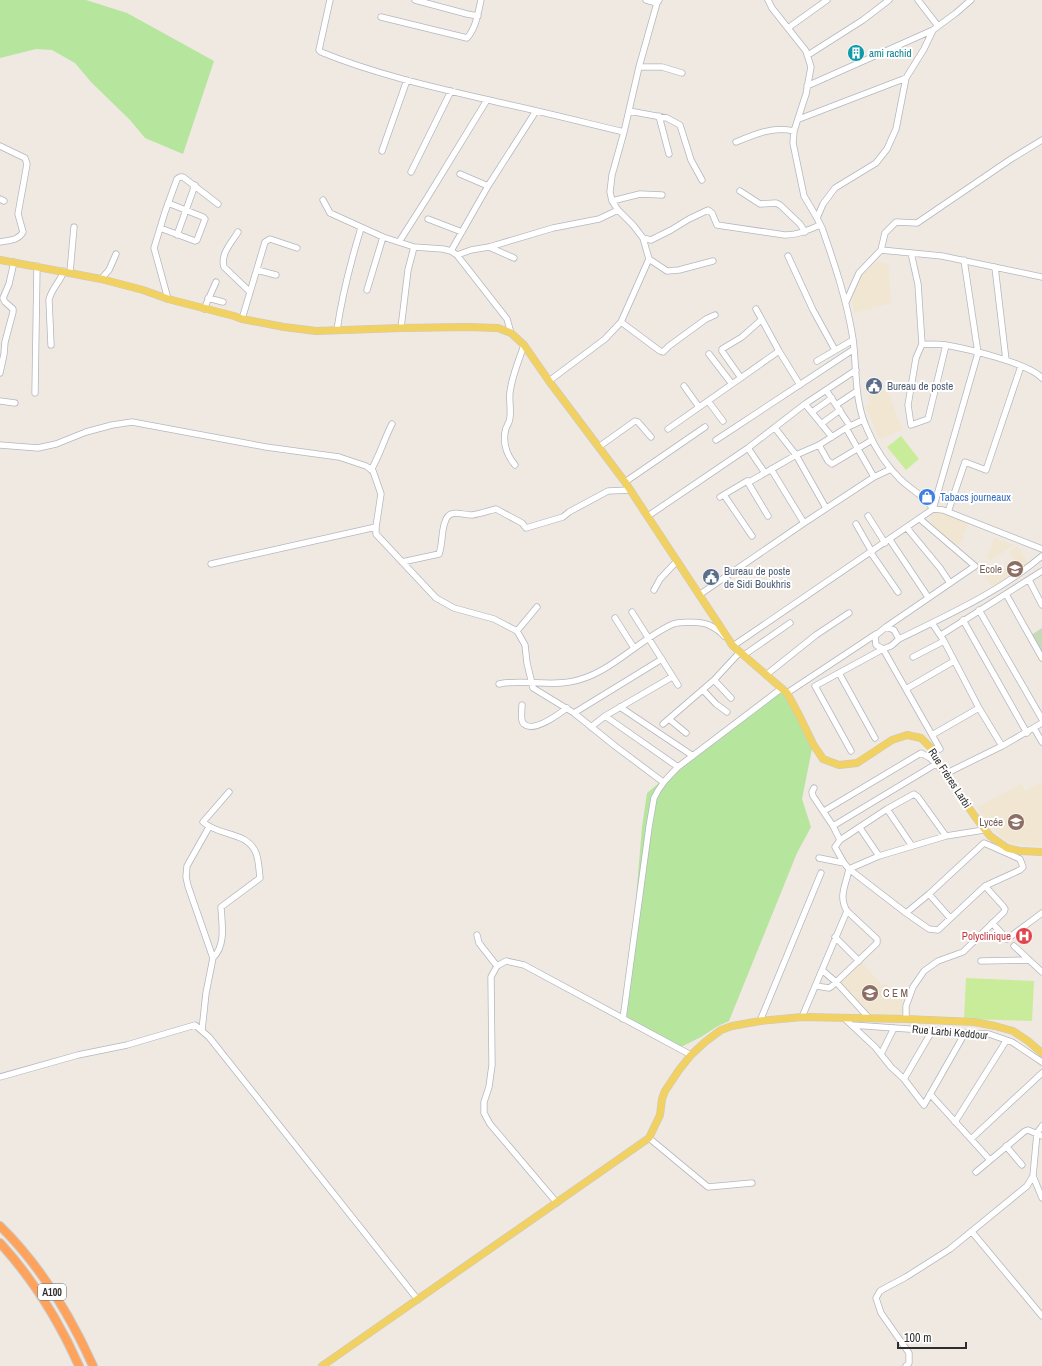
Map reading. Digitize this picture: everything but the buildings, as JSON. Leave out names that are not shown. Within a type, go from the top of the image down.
[{"type":"highway","name":"A100","points":[[0,1226],[11,1236],[46,1282],[76,1331],[93,1366]]},
{"type":"highway","name":"A100","points":[[0,1243],[45,1300],[66,1337],[79,1366]]},
{"type":"main road","points":[[0,260],[101,279],[242,319],[284,327],[316,331],[401,328],[498,328],[511,333],[524,345],[549,381],[600,446],[648,516],[733,646],[784,691]]},
{"type":"main road","name":"Rue Frères Larbi","points":[[784,691],[799,715],[813,744],[823,759],[838,765],[857,763],[892,740],[907,735],[921,738],[930,747],[945,774],[984,830],[990,836],[1007,848],[1020,851],[1042,852]]},
{"type":"main road","points":[[322,1366],[649,1138],[660,1115],[662,1099],[665,1091],[691,1055],[721,1030],[732,1026],[760,1021],[802,1017],[974,1022],[1013,1031],[1042,1053]]},
{"type":"street","points":[[330,0],[319,50],[321,52],[343,61],[451,92],[624,132]]},
{"type":"street","points":[[415,0],[478,16]]},
{"type":"street","points":[[381,17],[466,38],[472,32],[478,16],[481,0]]},
{"type":"street","points":[[549,381],[604,339],[621,322],[649,259],[643,238],[618,210],[612,201],[610,192],[612,175],[624,132],[639,67],[658,2],[646,0]]},
{"type":"street","points":[[768,0],[772,8],[808,55],[811,67],[799,119],[794,131],[793,144],[804,196],[820,225],[835,265],[846,302],[853,340],[857,391],[863,420],[872,440],[891,469],[928,501],[933,510]]},
{"type":"street","points":[[788,28],[827,0]]},
{"type":"street","points":[[808,55],[863,20],[889,0]]},
{"type":"street","points":[[918,0],[936,28]]},
{"type":"street","points":[[807,86],[936,28],[970,0]]},
{"type":"street","points":[[817,218],[823,204],[835,188],[876,164],[887,149],[896,129],[906,78],[936,28]]},
{"type":"street","points":[[639,67],[662,67],[682,73]]},
{"type":"street","points":[[799,119],[906,78]]},
{"type":"street","points":[[382,151],[407,80]]},
{"type":"street","points":[[411,172],[451,92]]},
{"type":"street","points":[[399,242],[487,100]]},
{"type":"street","points":[[451,251],[488,186],[536,111]]},
{"type":"street","points":[[629,111],[667,118],[680,125],[691,160],[702,180]]},
{"type":"street","points":[[659,116],[670,154]]},
{"type":"street","points":[[736,142],[752,135],[770,130],[783,128],[794,131]]},
{"type":"street","points":[[846,302],[858,273],[881,250],[885,233],[896,222],[917,223],[1011,159],[1042,140]]},
{"type":"street","points":[[0,146],[25,158],[27,164],[18,214],[23,232],[20,237],[16,239],[0,242]]},
{"type":"street","points":[[460,174],[488,186]]},
{"type":"street","points":[[168,299],[154,248],[177,179],[183,177],[218,204]]},
{"type":"street","points":[[177,235],[195,185]]},
{"type":"street","points":[[740,191],[760,204],[776,203],[780,205],[800,224],[805,232]]},
{"type":"street","points":[[612,201],[640,194],[662,196]]},
{"type":"street","points":[[323,200],[330,213],[361,228],[414,247],[444,249],[457,255],[506,319],[511,333]]},
{"type":"street","points":[[160,228],[195,241],[197,240],[204,223],[205,219],[203,217],[168,203]]},
{"type":"street","points":[[457,255],[470,250],[553,228],[599,219],[618,210]]},
{"type":"street","points":[[643,238],[651,240],[708,210],[712,213],[717,224],[785,235],[805,232],[820,225]]},
{"type":"street","points":[[428,219],[462,232]]},
{"type":"street","points":[[52,344],[49,300],[50,294],[67,272],[74,227]]},
{"type":"street","points":[[337,330],[340,306],[361,228]]},
{"type":"street","points":[[238,232],[225,252],[222,262],[224,267],[250,292]]},
{"type":"street","points":[[367,290],[383,237]]},
{"type":"street","points":[[242,319],[265,242],[270,239],[297,248]]},
{"type":"street","points":[[489,246],[514,258]]},
{"type":"street","points":[[401,328],[408,270],[414,247]]},
{"type":"street","points":[[881,250],[942,256],[1042,277]]},
{"type":"street","points":[[911,253],[918,284],[922,344],[916,358],[908,405],[911,425],[928,419],[946,345]]},
{"type":"street","points":[[101,279],[108,272],[116,254]]},
{"type":"street","points":[[788,256],[813,310],[835,350]]},
{"type":"street","points":[[649,259],[667,271],[680,270],[713,261]]},
{"type":"street","points":[[933,510],[978,353],[964,260]]},
{"type":"street","points":[[0,373],[5,342],[13,312],[13,309],[2,300],[9,284],[14,262]]},
{"type":"street","points":[[34,393],[37,266]]},
{"type":"street","points":[[995,267],[1006,360]]},
{"type":"street","points":[[257,270],[276,276]]},
{"type":"street","points":[[204,309],[216,282]]},
{"type":"street","points":[[208,298],[223,302]]},
{"type":"street","points":[[756,310],[800,385]]},
{"type":"street","points":[[621,322],[663,352],[706,319],[715,315]]},
{"type":"street","points":[[741,378],[722,349],[742,337],[761,320]]},
{"type":"street","points":[[817,361],[853,340]]},
{"type":"street","points":[[922,344],[946,345],[1006,360],[1021,366],[1042,378]]},
{"type":"street","points":[[515,465],[505,449],[505,440],[506,429],[511,418],[510,392],[513,377],[524,345]]},
{"type":"street","points":[[716,440],[854,349]]},
{"type":"street","points":[[668,429],[779,351]]},
{"type":"street","points":[[710,354],[732,384]]},
{"type":"street","points":[[948,512],[965,462],[986,470],[1021,366]]},
{"type":"street","points":[[648,516],[748,448],[805,404],[856,370]]},
{"type":"street","points":[[684,386],[699,407]]},
{"type":"street","points":[[826,390],[840,410],[857,448],[874,477]]},
{"type":"street","points":[[836,405],[857,391]]},
{"type":"street","points":[[812,412],[832,398]]},
{"type":"street","points":[[0,401],[15,404]]},
{"type":"street","points":[[708,401],[723,421]]},
{"type":"street","points":[[805,404],[832,437]]},
{"type":"street","points":[[821,424],[840,410]]},
{"type":"street","points":[[752,536],[722,496],[747,481],[751,481],[796,455],[819,445],[848,427],[863,420]]},
{"type":"street","points":[[0,445],[38,448],[56,444],[86,432],[112,424],[132,422],[266,447],[339,457],[373,471],[381,494],[376,534],[402,562],[436,598],[454,608],[494,619],[518,631],[525,645],[532,688],[574,713],[663,782]]},
{"type":"street","points":[[600,446],[636,422],[638,422],[651,437]]},
{"type":"street","points":[[371,470],[392,424]]},
{"type":"street","points":[[625,482],[705,427]]},
{"type":"street","points":[[775,428],[796,455],[826,508]]},
{"type":"street","points":[[819,445],[828,461],[832,464],[872,440]]},
{"type":"street","points":[[748,448],[765,473]]},
{"type":"street","points":[[771,469],[804,523]]},
{"type":"street","points":[[699,595],[826,508],[874,477],[891,469]]},
{"type":"street","points":[[747,481],[768,516]]},
{"type":"street","points":[[402,562],[439,554],[444,523],[448,516],[454,512],[471,515],[496,509],[522,524],[526,528],[563,517],[569,512],[608,491],[630,490]]},
{"type":"street","points":[[499,684],[510,682],[569,682],[591,675],[674,623],[691,622],[708,624],[720,631],[733,646],[933,510],[943,510],[1042,549]]},
{"type":"street","points":[[868,516],[888,541],[928,598]]},
{"type":"street","points":[[623,1019],[654,798],[663,782],[678,767],[784,691],[886,627],[975,566],[920,519]]},
{"type":"street","points":[[856,524],[898,592]]},
{"type":"street","points":[[211,564],[376,527]]},
{"type":"street","points":[[906,528],[940,568],[950,583]]},
{"type":"street","points":[[851,751],[815,686],[891,646],[899,638],[974,601],[1026,570],[1042,556]]},
{"type":"street","points":[[654,590],[660,579],[677,560]]},
{"type":"street","points":[[940,634],[1042,571]]},
{"type":"street","points":[[1029,580],[1042,605]]},
{"type":"street","points":[[1006,594],[1042,658]]},
{"type":"street","points":[[518,631],[537,607]]},
{"type":"street","points":[[980,610],[1042,719]]},
{"type":"street","points":[[632,612],[678,685]]},
{"type":"street","points":[[766,675],[816,635],[849,613]]},
{"type":"street","points":[[614,618],[634,648]]},
{"type":"street","points":[[963,620],[1027,733]]},
{"type":"street","points":[[663,724],[703,690],[742,653],[790,622]]},
{"type":"street","points":[[932,622],[944,641],[979,708],[1002,746]]},
{"type":"street","points":[[886,627],[894,630],[899,638]]},
{"type":"street","points":[[886,627],[875,636],[876,645],[883,650],[940,749]]},
{"type":"street","points":[[913,657],[944,641]]},
{"type":"street","points":[[574,713],[662,659]]},
{"type":"street","points":[[906,689],[954,661]]},
{"type":"street","points":[[839,673],[875,738]]},
{"type":"street","points":[[591,727],[605,716],[672,677]]},
{"type":"street","points":[[714,680],[731,698]]},
{"type":"street","points":[[703,690],[716,704],[727,712]]},
{"type":"street","points":[[522,705],[522,722],[529,726],[540,724],[551,719],[567,708]]},
{"type":"street","points":[[620,707],[693,756]]},
{"type":"street","points":[[932,735],[979,708]]},
{"type":"street","points":[[605,716],[678,767]]},
{"type":"street","points":[[669,719],[686,733]]},
{"type":"street","points":[[945,774],[1027,733],[1042,723]]},
{"type":"street","points":[[1034,728],[1042,742]]},
{"type":"street","points":[[824,811],[921,753],[937,762],[950,780]]},
{"type":"street","points":[[833,826],[937,762]]},
{"type":"street","points":[[814,788],[812,792],[813,796],[824,811],[840,840]]},
{"type":"street","points":[[213,958],[218,953],[221,946],[221,907],[260,878],[256,853],[248,842],[241,837],[223,833],[209,827],[203,822],[229,792]]},
{"type":"street","points":[[946,836],[914,794],[840,840],[835,847],[849,869],[906,913],[929,929],[934,930],[941,928],[985,886],[1014,874],[1023,867],[1020,859],[984,843]]},
{"type":"street","points":[[887,810],[912,846]]},
{"type":"street","points":[[202,1030],[206,993],[213,958],[186,877],[187,866],[209,827]]},
{"type":"street","points":[[860,828],[879,856]]},
{"type":"street","points":[[849,869],[879,856],[946,836],[984,830]]},
{"type":"street","points":[[906,913],[929,894],[990,836]]},
{"type":"street","points":[[819,858],[844,863]]},
{"type":"street","points":[[816,986],[829,988],[878,941],[847,911],[842,901],[842,895],[846,885],[849,869]]},
{"type":"street","points":[[760,1021],[821,873]]},
{"type":"street","points":[[906,1019],[906,1006],[913,987],[924,971],[938,961],[963,952],[1004,912],[1005,909],[985,886]]},
{"type":"street","points":[[929,894],[950,918]]},
{"type":"street","points":[[802,1017],[847,911]]},
{"type":"street","points":[[992,923],[1006,939],[1042,913]]},
{"type":"street","points":[[477,935],[480,943],[497,966]]},
{"type":"street","points":[[835,937],[859,960]]},
{"type":"street","points":[[1014,946],[1042,972]]},
{"type":"street","points":[[981,961],[1029,960]]},
{"type":"street","points":[[557,1203],[490,1124],[484,1113],[484,1102],[489,1087],[492,1065],[491,977],[497,966],[506,961],[524,965],[691,1055]]},
{"type":"street","points":[[822,970],[836,982],[869,1018]]},
{"type":"street","points":[[844,1018],[875,1046],[891,1067],[904,1079],[924,1105],[965,1033]]},
{"type":"street","points":[[0,1077],[78,1054],[127,1045],[195,1025],[209,1036],[418,1300]]},
{"type":"street","name":"Rue Larbi Keddour","points":[[852,1025],[989,1034],[1012,1042],[1042,1062]]},
{"type":"street","points":[[881,1054],[894,1028]]},
{"type":"street","points":[[904,1079],[932,1031]]},
{"type":"street","points":[[955,1122],[1006,1041]]},
{"type":"street","points":[[971,1140],[1042,1073]]},
{"type":"street","points":[[930,1094],[990,1160]]},
{"type":"street","points":[[906,1366],[909,1363],[909,1353],[881,1313],[876,1298],[880,1291],[950,1249],[1027,1186],[1033,1176],[1039,1135],[1042,1126]]},
{"type":"street","points":[[976,1172],[1025,1131],[1028,1130],[1039,1135]]},
{"type":"street","points":[[649,1138],[708,1187],[752,1183]]},
{"type":"street","points":[[1006,1146],[1022,1164]]},
{"type":"street","points":[[1033,1176],[1042,1198]]},
{"type":"street","points":[[972,1232],[1042,1316]]},
{"type":"shaded area","points":[[878,261],[888,264],[891,303],[854,313],[852,296],[861,277]]},
{"type":"shaded area","points":[[887,389],[902,430],[879,439],[866,406],[871,404],[868,396]]},
{"type":"shaded area","points":[[940,511],[968,524],[960,545],[952,542],[931,524],[931,515]]},
{"type":"shaded area","points":[[994,538],[1014,545],[991,560],[987,558]]},
{"type":"shaded area","name":"Ecole","points":[[1018,546],[1030,566],[994,589],[981,572],[989,567],[995,574],[1016,564],[1009,551]]},
{"type":"shaded area","name":"Lycée","points":[[1042,782],[1042,846],[1012,844],[1001,838],[977,807],[1022,784],[1025,791]]},
{"type":"shaded area","name":"C E M","points":[[860,961],[882,985],[886,984],[903,1000],[901,1015],[866,1014],[838,985]]},
{"type":"green space","points":[[0,0],[86,0],[127,13],[214,61],[183,154],[145,138],[130,120],[91,82],[75,63],[52,50],[36,49],[0,58]]},
{"type":"green space","points":[[901,436],[919,459],[906,470],[887,447]]},
{"type":"green space","points":[[1042,628],[1042,655],[1031,635]]},
{"type":"green space","points":[[782,688],[813,744],[802,799],[811,827],[797,853],[729,1021],[681,1047],[626,1018],[642,827],[647,793],[678,767]]},
{"type":"green space","points":[[966,978],[1034,981],[1032,1021],[964,1019]]},
{"type":"place","name":"ami rachid","points":[[856,53]]},
{"type":"place","name":"Bureau de poste","points":[[874,386]]},
{"type":"place","name":"Tabacs journeaux","points":[[927,497]]},
{"type":"place","name":"Ecole","points":[[1015,569]]},
{"type":"place","name":"Bureau de poste de Sidi Boukhris","points":[[711,577]]},
{"type":"place","name":"Lycée","points":[[1016,822]]},
{"type":"place","name":"Polyclinique","points":[[1024,936]]},
{"type":"place","name":"C E M","points":[[870,993]]}]
